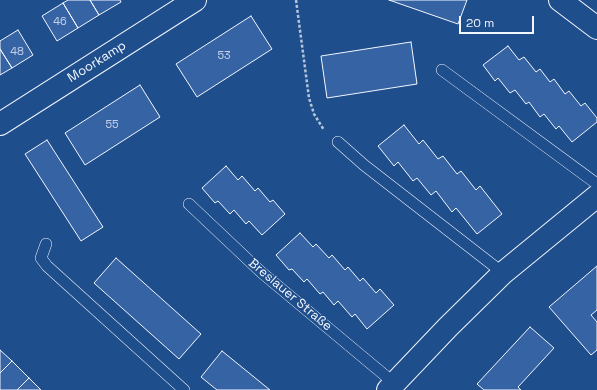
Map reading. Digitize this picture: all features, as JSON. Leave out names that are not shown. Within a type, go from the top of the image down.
[{"type":"street","name":"Moorkamp","points":[[0,124],[195,0]]},
{"type":"street","points":[[560,0],[597,28]]},
{"type":"street","name":"Breslauer Straße","points":[[391,386],[448,327],[504,273],[597,196]]},
{"type":"lane","points":[[442,70],[597,184]]},
{"type":"lane","points":[[338,142],[364,165],[504,273]]},
{"type":"lane","name":"Breslauer Straße","points":[[189,204],[261,272],[391,386]]},
{"type":"lane","points":[[46,244],[41,258],[47,266],[184,390]]},
{"type":"path","points":[[296,0],[309,98],[314,114],[322,128],[338,142]]},
{"type":"building","points":[[68,0],[90,0],[99,15],[78,28],[63,3]]},
{"type":"building","points":[[90,0],[120,0],[121,2],[99,15]]},
{"type":"building","points":[[389,0],[467,0],[458,24]]},
{"type":"building","points":[[63,3],[78,28],[57,41],[42,16]]},
{"type":"building","points":[[251,16],[272,49],[197,97],[176,64]]},
{"type":"building","points":[[18,30],[33,55],[12,68],[0,49],[0,41]]},
{"type":"building","points":[[411,42],[417,84],[327,98],[321,56]]},
{"type":"building","points":[[508,46],[519,60],[524,57],[536,72],[540,69],[550,82],[554,79],[565,94],[569,91],[581,106],[585,103],[597,118],[597,122],[572,142],[559,126],[556,129],[544,114],[540,117],[529,102],[526,104],[515,90],[510,93],[498,78],[495,81],[483,65]]},
{"type":"building","points":[[0,49],[12,68],[0,75]]},
{"type":"building","points":[[140,85],[160,117],[85,165],[65,133]]},
{"type":"building","points":[[404,125],[419,144],[423,140],[438,159],[443,156],[457,174],[461,171],[476,190],[480,186],[502,214],[477,234],[456,208],[452,212],[436,191],[431,195],[417,178],[413,181],[398,162],[394,166],[378,146]]},
{"type":"building","points":[[47,140],[103,227],[81,241],[25,154]]},
{"type":"building","points":[[226,166],[238,180],[242,176],[255,191],[258,188],[270,202],[273,200],[285,214],[262,235],[249,221],[246,224],[234,210],[230,214],[218,201],[215,203],[202,188]]},
{"type":"building","points":[[300,233],[313,247],[316,244],[329,258],[332,255],[345,270],[348,267],[360,281],[363,278],[376,293],[380,289],[394,305],[367,329],[355,314],[352,317],[338,301],[334,305],[323,292],[320,294],[307,279],[304,282],[292,269],[289,270],[276,255]]},
{"type":"building","points":[[116,258],[201,334],[179,359],[94,283]]},
{"type":"building","points":[[597,266],[597,310],[591,315],[597,322],[597,350],[591,355],[549,307]]},
{"type":"building","points":[[530,327],[554,348],[518,387],[521,390],[484,390],[477,384]]},
{"type":"building","points":[[0,350],[12,361],[0,373]]},
{"type":"building","points":[[222,351],[270,390],[217,390],[201,377]]},
{"type":"building","points":[[12,361],[29,378],[17,390],[0,390],[0,373]]},
{"type":"building","points":[[29,378],[41,390],[17,390]]}]
